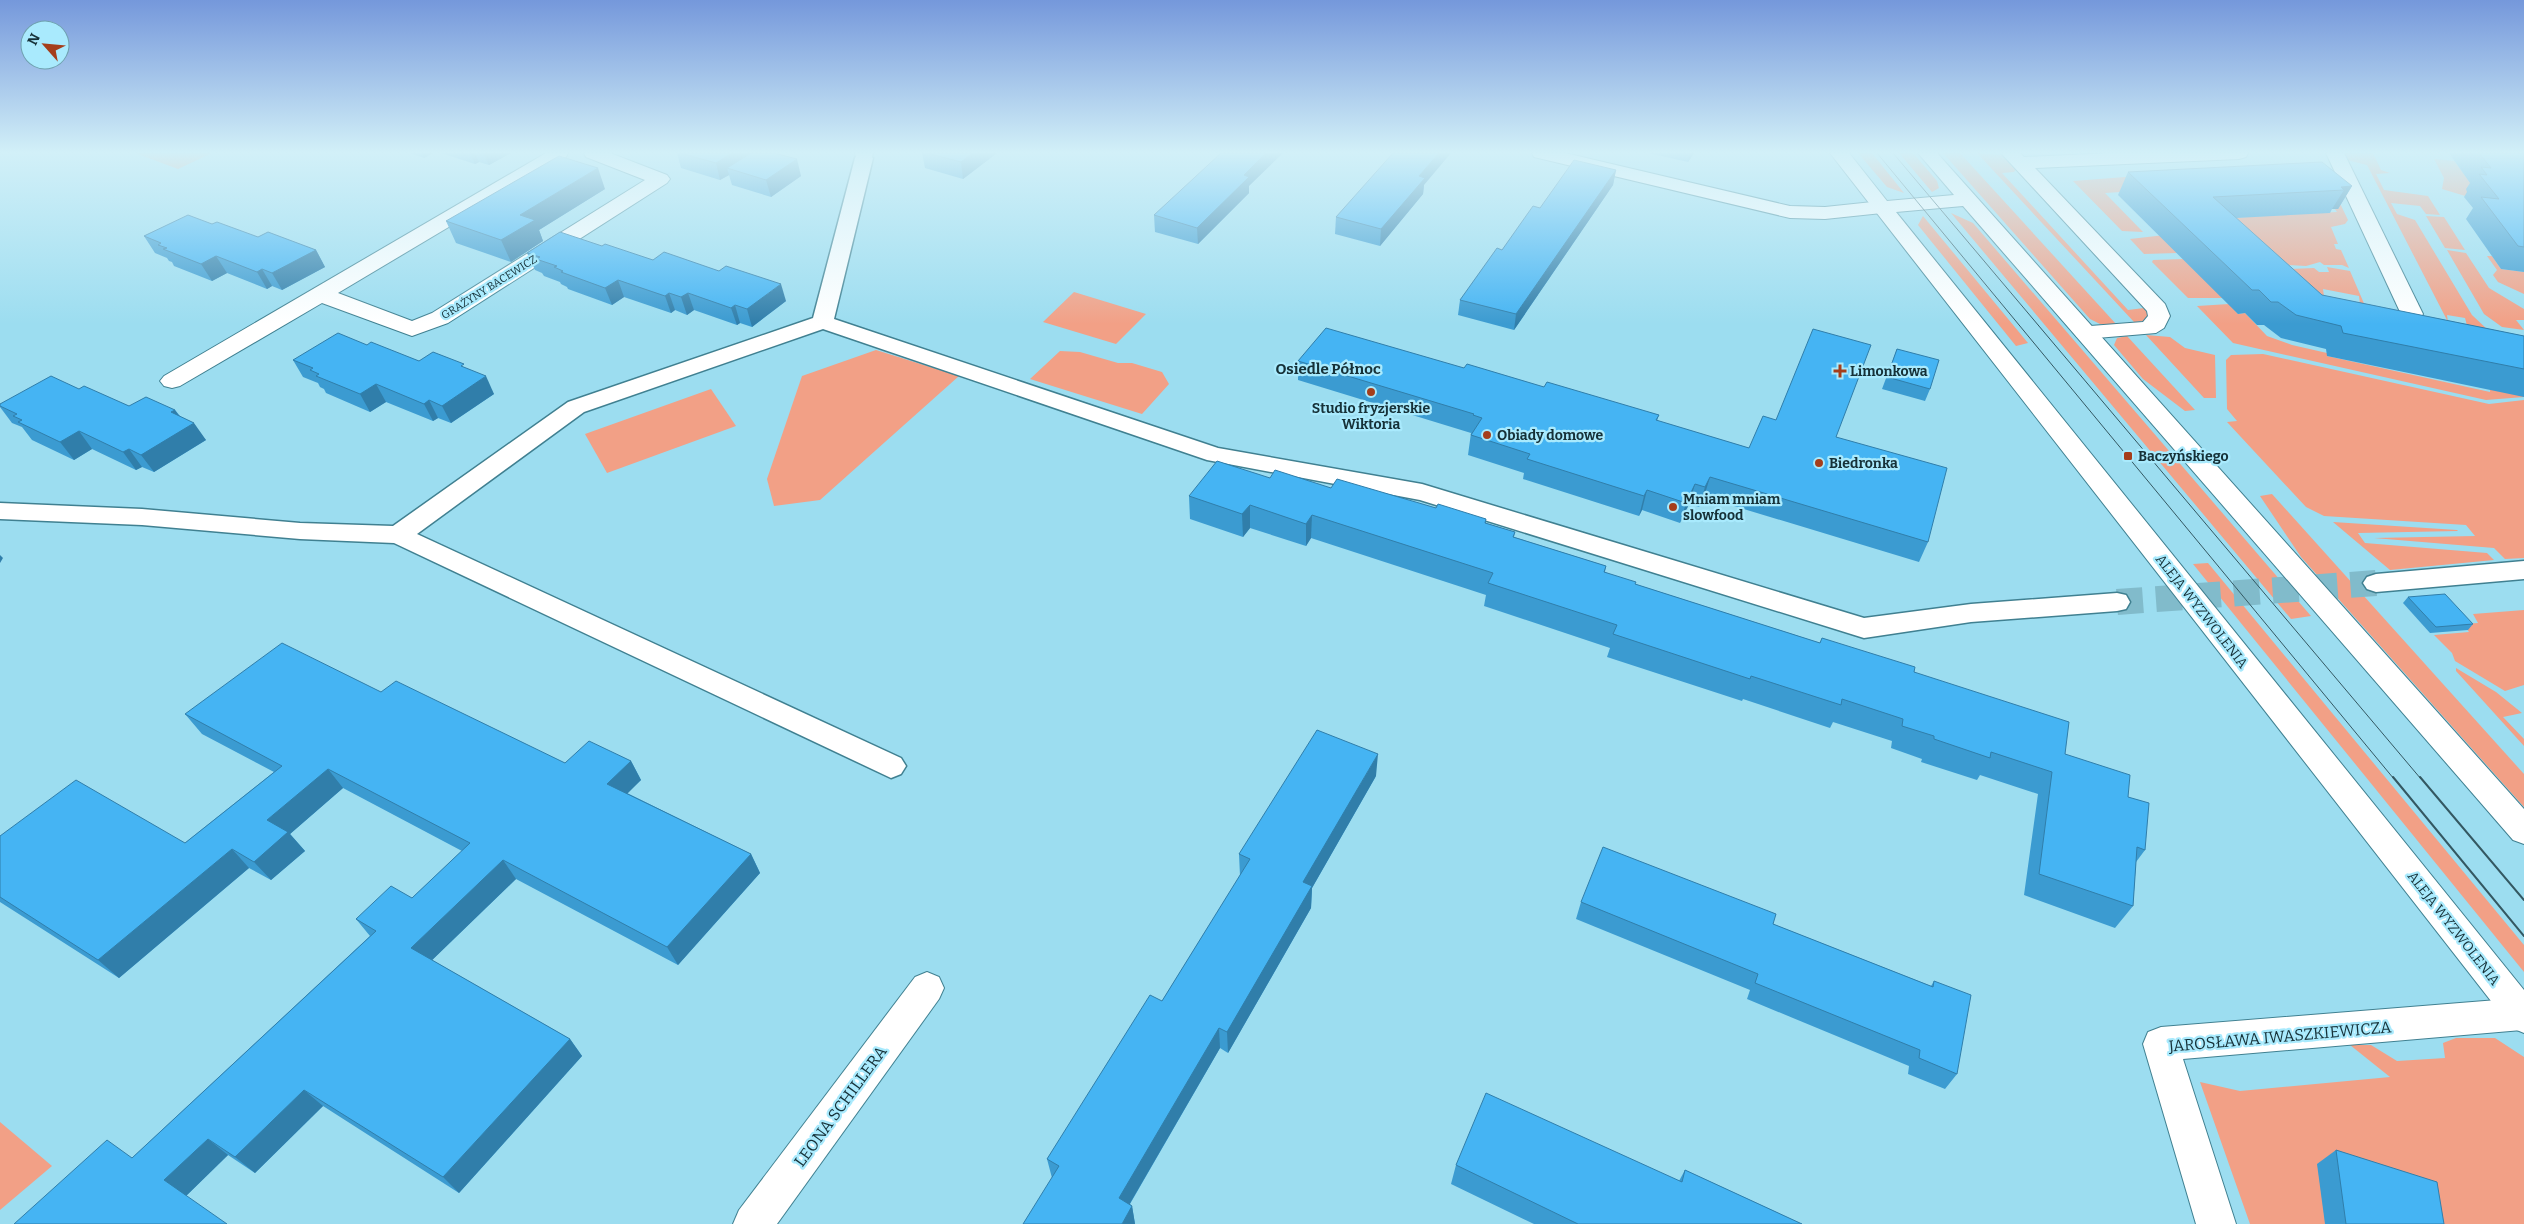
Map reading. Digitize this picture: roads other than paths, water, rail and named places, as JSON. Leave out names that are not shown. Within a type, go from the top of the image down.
[{"type":"street","points":[[172,381],[322,295],[464,210]]},
{"type":"street","name":"GRAŻYNY BACEWICZ","points":[[322,295],[412,329],[440,318],[611,210]]},
{"type":"street","points":[[824,322],[851,210]]},
{"type":"street","points":[[1782,210],[1814,215],[1839,210]]},
{"type":"street","name":"ALEJA WYZWOLENIA","points":[[1884,210],[2523,1015]]},
{"type":"street","points":[[1978,210],[2524,831]]},
{"type":"street","points":[[2064,210],[2157,309],[2159,316],[2156,323],[2148,328],[2085,332]]},
{"type":"street","points":[[2363,210],[2412,314]]},
{"type":"street","points":[[398,536],[576,407],[824,322],[969,374],[1215,455],[1422,492],[1864,628],[1971,613],[2117,602]]},
{"type":"street","points":[[0,511],[142,518],[300,531],[398,536],[891,766]]},
{"type":"street","points":[[2376,583],[2524,570]]},
{"type":"street","name":"LEONA SCHILLERA","points":[[753,1224],[927,988]]},
{"type":"street","name":"JAROSŁAWA IWASZKIEWICZA","points":[[2216,1224],[2162,1044],[2523,1015]]},
{"type":"tunnel","points":[[2117,602],[2376,583]]},
{"type":"tram line","points":[[1924,210],[2394,779]]},
{"type":"tram line","points":[[1941,210],[2421,779]]},
{"type":"tram line","points":[[2393,777],[2524,936]]},
{"type":"tram line","points":[[2420,777],[2524,900]]},
{"type":"place","name":"Limonkowa","points":[[1840,371]]},
{"type":"place","name":"Studio fryzjerskie Wiktoria","points":[[1371,392]]},
{"type":"place","name":"Obiady domowe","points":[[1487,435]]},
{"type":"place","name":"Baczyńskiego","points":[[2128,456]]},
{"type":"place","name":"Biedronka","points":[[1819,463]]},
{"type":"place","name":"Mniam mniam slowfood","points":[[1673,507]]},
{"type":"district","name":"Osiedle Północ","points":[[1328,369]]}]
